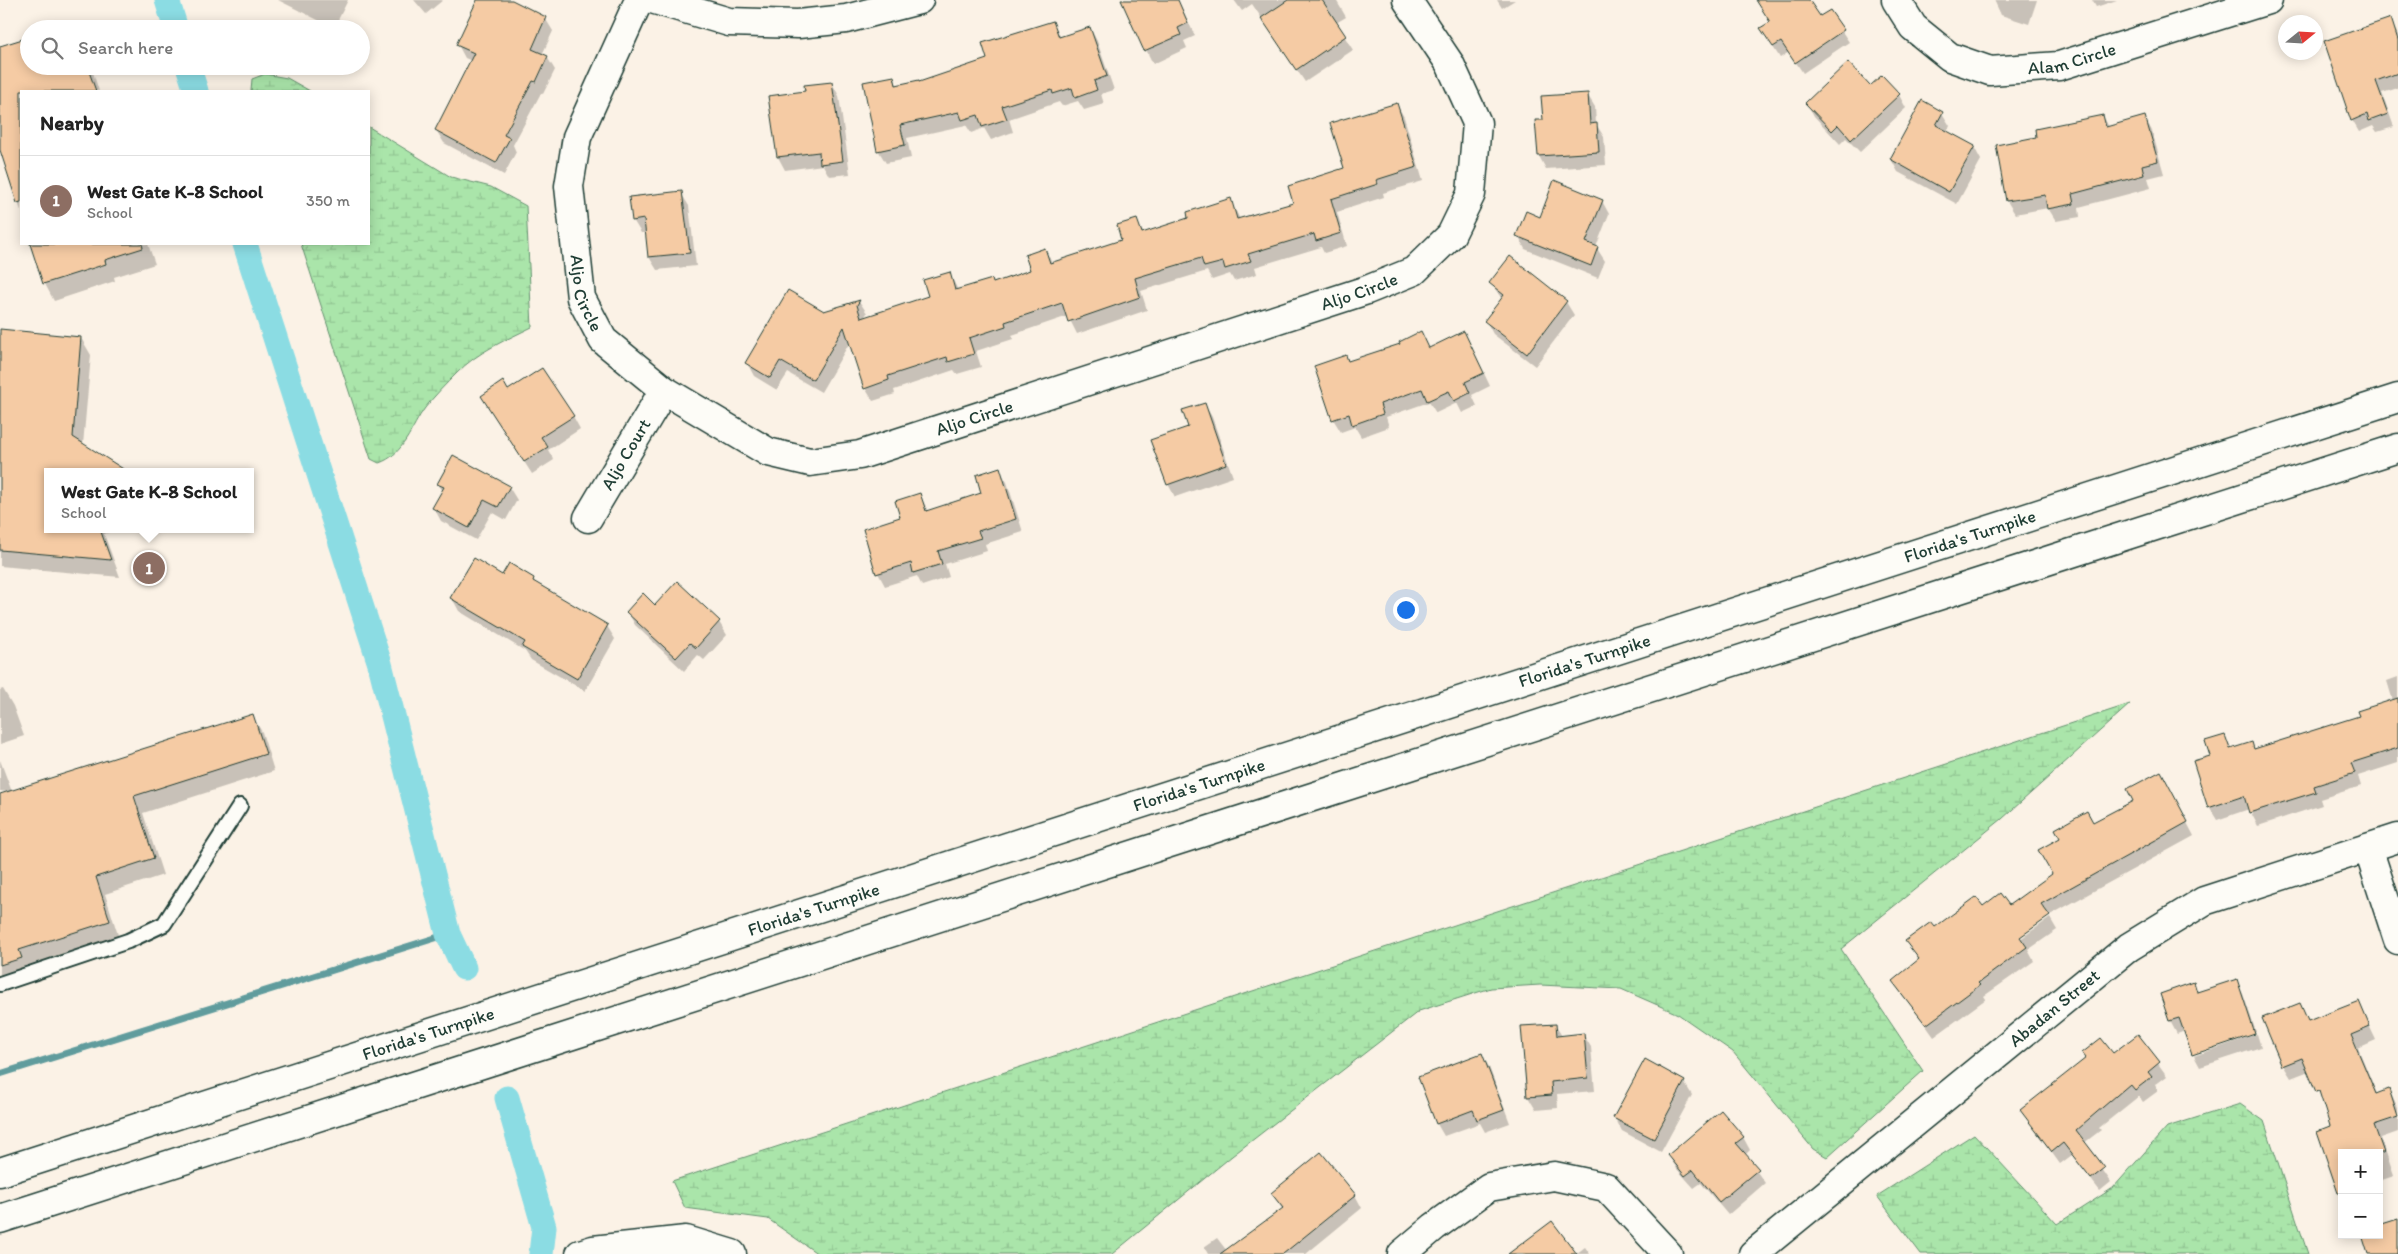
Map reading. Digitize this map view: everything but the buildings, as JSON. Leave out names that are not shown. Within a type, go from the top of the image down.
[{"type":"main road","name":"Aljo Circle","points":[[640,0],[577,137],[569,186],[581,298],[603,340],[664,390],[768,452],[810,462],[860,455],[1367,290],[1414,271],[1450,235],[1471,194],[1477,123],[1450,64],[1407,0]]},
{"type":"main road","points":[[656,0],[729,22],[798,24],[846,18],[919,0]]},
{"type":"main road","name":"Alam Circle","points":[[1896,0],[1914,27],[1950,57],[1990,71],[2059,66],[2268,0]]},
{"type":"main road","name":"Aljo Court","points":[[588,518],[664,390]]},
{"type":"main road","name":"Florida's Turnpike","points":[[0,1172],[2398,398]]},
{"type":"main road","points":[[0,1219],[2398,448]]},
{"type":"main road","name":"Abadan Street","points":[[1753,1254],[2129,947],[2204,901],[2398,838]]},
{"type":"main road","points":[[2368,848],[2398,940]]},
{"type":"main road","points":[[1402,1254],[1489,1187],[1554,1176],[1606,1187],[1668,1254]]},
{"type":"main road","points":[[587,1252],[686,1240],[732,1254]]},
{"type":"lane","points":[[0,984],[128,941],[164,924],[240,806]]},
{"type":"green space","points":[[262,75],[287,78],[308,90],[251,90],[252,79]]},
{"type":"green space","points":[[370,128],[451,177],[491,187],[526,206],[532,327],[492,347],[465,366],[444,386],[420,415],[406,440],[395,454],[379,463],[371,459],[301,245],[370,245]]},
{"type":"green space","points":[[2130,704],[2002,819],[1841,949],[1923,1071],[1827,1157],[1813,1149],[1733,1052],[1678,1014],[1621,989],[1540,985],[1491,988],[1419,1011],[1232,1156],[1112,1254],[818,1254],[768,1219],[685,1208],[672,1181]]},
{"type":"green space","points":[[2240,1104],[2264,1121],[2308,1254],[1921,1254],[1877,1196],[1974,1134],[2057,1224],[2113,1188],[2167,1127]]},
{"type":"waterway","points":[[167,0],[173,20]]},
{"type":"waterway","points":[[191,75],[196,90]]},
{"type":"waterway","points":[[245,245],[380,664],[448,934],[464,968]]},
{"type":"waterway","points":[[0,1074],[448,934]]},
{"type":"waterway","points":[[507,1098],[544,1227],[541,1254]]},
{"type":"place","name":"West Gate K-8 School","points":[[149,568]]}]
